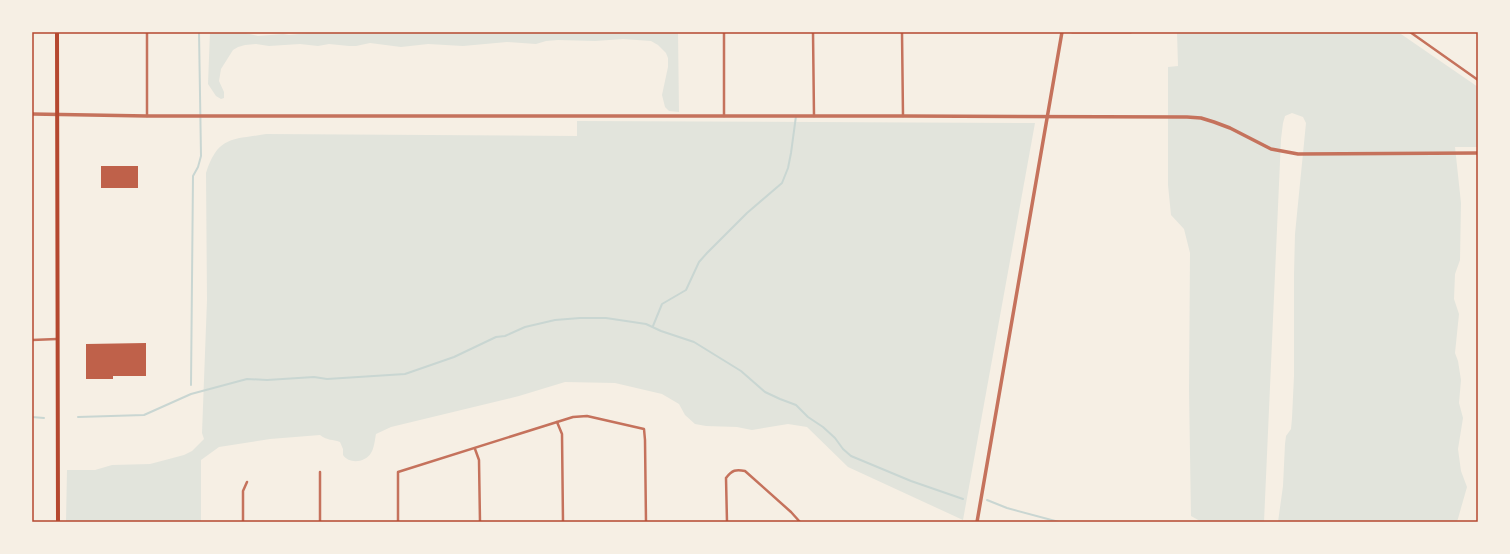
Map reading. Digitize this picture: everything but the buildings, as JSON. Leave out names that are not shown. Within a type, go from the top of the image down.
[{"type":"main road","points":[[57,32],[58,522]]},
{"type":"street","points":[[147,32],[147,116]]},
{"type":"street","points":[[724,32],[724,116]]},
{"type":"street","points":[[813,32],[814,116]]},
{"type":"street","points":[[902,32],[903,116]]},
{"type":"street","points":[[977,522],[1062,32]]},
{"type":"street","points":[[1072,32],[1131,32]]},
{"type":"street","points":[[1410,32],[1478,80]]},
{"type":"street","points":[[32,114],[147,116],[1048,116],[1201,118],[1230,128],[1271,149],[1298,154],[1478,154]]},
{"type":"street","points":[[32,340],[57,339]]},
{"type":"street","points":[[398,522],[398,472],[573,417],[587,416],[644,429],[646,522]]},
{"type":"street","points":[[557,422],[562,434],[563,522]]},
{"type":"street","points":[[475,449],[479,460],[480,522]]},
{"type":"street","points":[[727,522],[726,478],[733,470],[745,471],[791,512],[800,522]]},
{"type":"street","points":[[320,472],[320,522]]},
{"type":"street","points":[[244,522],[243,491],[247,482]]},
{"type":"shaded area","points":[[210,32],[241,32],[258,36],[319,32],[678,32],[679,112],[669,111],[665,107],[662,95],[668,67],[668,58],[666,53],[658,45],[651,41],[623,39],[595,41],[558,40],[536,44],[507,42],[463,46],[428,44],[401,47],[370,43],[356,46],[329,44],[318,46],[300,44],[269,46],[256,44],[245,45],[233,50],[221,69],[219,81],[224,92],[224,98],[221,99],[216,96],[208,84]]},
{"type":"shaded area","points":[[1177,32],[1398,32],[1478,87],[1478,147],[1455,147],[1461,203],[1460,260],[1455,274],[1454,299],[1459,314],[1455,353],[1461,380],[1459,403],[1463,418],[1458,449],[1461,471],[1467,487],[1457,522],[1278,522],[1283,486],[1286,436],[1291,429],[1292,418],[1294,376],[1295,234],[1306,123],[1303,117],[1292,113],[1285,116],[1281,139],[1264,522],[1211,522],[1200,521],[1191,516],[1189,390],[1190,253],[1184,229],[1171,215],[1168,185],[1168,67],[1178,66]]},
{"type":"shaded area","points":[[577,121],[1035,123],[963,520],[848,467],[807,427],[788,424],[752,430],[737,427],[706,426],[695,424],[685,415],[679,404],[662,394],[615,383],[565,382],[519,396],[391,427],[376,434],[372,451],[365,459],[357,461],[349,460],[343,455],[343,449],[340,442],[320,435],[270,439],[219,447],[201,460],[201,522],[66,522],[67,470],[95,470],[112,465],[150,464],[184,455],[192,451],[204,439],[202,433],[207,300],[206,173],[216,152],[221,146],[235,139],[266,134],[577,136]]},
{"type":"waterway","points":[[191,385],[193,176],[198,167],[201,156],[199,32]]},
{"type":"waterway","points":[[653,326],[662,304],[686,290],[699,262],[707,253],[747,213],[782,183],[788,168],[796,116]]},
{"type":"waterway","points":[[78,417],[144,415],[191,394],[247,379],[267,380],[314,377],[327,379],[405,374],[454,357],[496,337],[505,336],[525,327],[555,320],[606,318],[646,324],[661,331],[694,342],[741,371],[765,392],[796,405],[808,417],[823,427],[835,438],[843,449],[851,456],[911,481],[963,499]]},
{"type":"waterway","points":[[32,417],[44,418]]},
{"type":"waterway","points":[[987,500],[1007,508],[1059,522]]}]
